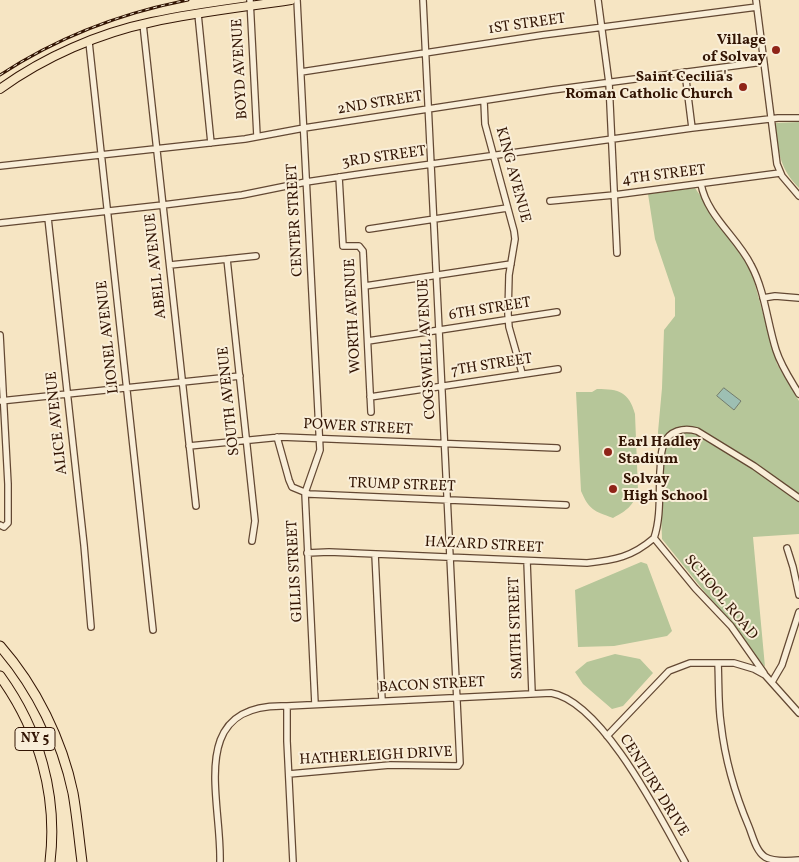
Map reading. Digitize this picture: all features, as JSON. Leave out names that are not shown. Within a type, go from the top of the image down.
[{"type":"highway","name":"NY 5","points":[[0,646],[34,692],[60,750],[72,792],[82,862]]},
{"type":"highway","name":"NY 5","points":[[0,676],[24,714],[36,740],[46,773],[52,825],[50,862]]},
{"type":"main road","points":[[0,89],[37,65],[89,42],[143,24],[250,3],[292,0]]},
{"type":"street","name":"CENTER STREET","points":[[297,0],[319,439]]},
{"type":"street","name":"COGSWELL AVENUE","points":[[423,0],[460,731]]},
{"type":"street","points":[[598,0],[608,83],[617,253]]},
{"type":"street","name":"BOYD AVENUE","points":[[250,3],[257,136]]},
{"type":"street","name":"1ST STREET","points":[[301,72],[602,28],[756,3]]},
{"type":"street","points":[[756,3],[777,164],[780,173],[799,196]]},
{"type":"street","points":[[198,14],[211,143]]},
{"type":"street","name":"ABELL AVENUE","points":[[143,24],[196,506]]},
{"type":"street","name":"LIONEL AVENUE","points":[[89,42],[154,630]]},
{"type":"street","name":"2ND STREET","points":[[0,166],[245,139],[428,109],[763,62]]},
{"type":"street","points":[[685,72],[692,128]]},
{"type":"street","name":"KING AVENUE","points":[[484,101],[485,124],[514,231],[515,239],[511,264],[508,320],[522,373]]},
{"type":"street","name":"3RD STREET","points":[[0,223],[263,192],[306,182],[692,128],[771,119],[799,118]]},
{"type":"street","name":"4TH STREET","points":[[550,202],[780,173]]},
{"type":"street","name":"WORTH AVENUE","points":[[339,178],[343,246],[361,247],[363,251],[371,412]]},
{"type":"street","points":[[701,184],[709,206],[752,266],[782,367],[799,394]]},
{"type":"street","points":[[369,229],[507,208]]},
{"type":"street","name":"ALICE AVENUE","points":[[48,218],[84,545],[91,627]]},
{"type":"street","points":[[170,265],[256,256]]},
{"type":"street","name":"SOUTH AVENUE","points":[[227,259],[255,521],[252,541]]},
{"type":"street","points":[[365,286],[511,264]]},
{"type":"street","points":[[763,298],[775,296],[799,298]]},
{"type":"street","name":"6TH STREET","points":[[368,341],[556,312]]},
{"type":"street","points":[[0,335],[2,401],[8,484],[8,523],[7,526],[1,526]]},
{"type":"street","name":"7TH STREET","points":[[370,397],[558,368]]},
{"type":"street","points":[[2,401],[240,376]]},
{"type":"street","points":[[654,538],[657,524],[662,449],[668,437],[679,430],[696,431],[754,466],[799,498]]},
{"type":"street","points":[[277,437],[288,480],[292,487],[305,493]]},
{"type":"street","name":"POWER STREET","points":[[189,446],[277,437],[557,448]]},
{"type":"street","name":"GILLIS STREET","points":[[315,704],[305,493],[320,450],[319,439]]},
{"type":"street","name":"TRUMP STREET","points":[[305,493],[566,506]]},
{"type":"street","name":"HAZARD STREET","points":[[308,552],[587,563],[616,560],[641,549],[654,538]]},
{"type":"street","name":"SCHOOL ROAD","points":[[654,538],[695,588],[737,634],[765,675]]},
{"type":"street","points":[[787,548],[799,595]]},
{"type":"street","points":[[375,554],[382,701]]},
{"type":"street","name":"SMITH STREET","points":[[526,561],[532,694]]},
{"type":"street","points":[[772,682],[782,665],[799,612]]},
{"type":"street","points":[[606,736],[669,671],[690,663],[746,666],[765,675],[799,713]]},
{"type":"street","points":[[718,663],[720,723],[726,758],[740,805],[754,840],[765,857],[772,860],[799,860]]},
{"type":"street","name":"BACON STREET","points":[[220,862],[216,752],[218,744],[228,726],[256,707],[532,694],[559,694],[575,704]]},
{"type":"street","name":"CENTURY DRIVE","points":[[575,704],[606,736],[635,775],[685,862]]},
{"type":"street","points":[[286,706],[293,862]]},
{"type":"street","name":"HATHERLEIGH DRIVE","points":[[289,774],[373,766],[458,766],[460,763],[460,731]]},
{"type":"green space","points":[[799,122],[799,188],[787,173],[780,158],[774,123]]},
{"type":"green space","points":[[695,188],[751,270],[777,364],[799,401],[799,534],[753,537],[765,667],[662,539],[658,432],[664,330],[675,316],[675,298],[655,239],[648,194]]},
{"type":"green space","name":"Earl Hadley Stadium","points":[[597,389],[622,393],[630,401],[635,414],[638,490],[629,507],[613,518],[593,509],[581,491],[576,392],[592,392]]},
{"type":"green space","points":[[641,562],[647,564],[672,631],[667,636],[614,646],[578,647],[575,590]]},
{"type":"green space","points":[[615,654],[640,659],[653,673],[623,706],[612,709],[583,684],[575,672],[587,662]]},
{"type":"water","points":[[724,388],[741,401],[734,410],[717,396]]},
{"type":"railway","points":[[0,75],[44,49],[91,28],[114,19],[188,0]]},
{"type":"place","name":"Village of Solvay","points":[[776,50]]},
{"type":"place","name":"Saint Cecilia's Roman Catholic Church","points":[[743,87]]},
{"type":"place","name":"Earl Hadley Stadium","points":[[608,452]]},
{"type":"place","name":"Solvay High School","points":[[613,489]]}]
